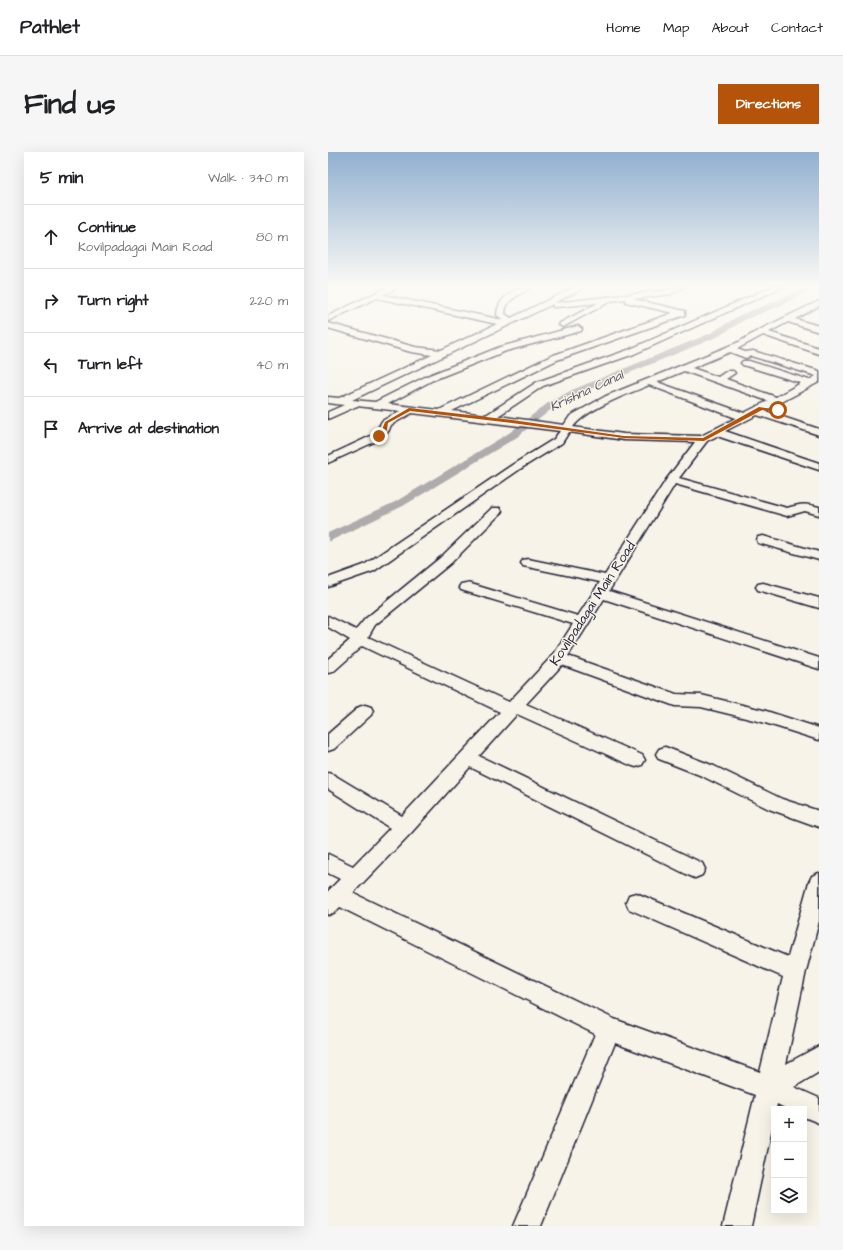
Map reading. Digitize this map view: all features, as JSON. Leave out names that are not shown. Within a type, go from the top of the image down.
[{"type":"street","points":[[370,336],[414,350],[440,353]]},
{"type":"street","points":[[339,402],[476,336]]},
{"type":"street","points":[[376,406],[430,378],[503,349],[554,336]]},
{"type":"street","points":[[440,413],[554,358],[616,336]]},
{"type":"street","points":[[487,419],[540,384],[631,352],[667,336]]},
{"type":"street","points":[[328,583],[369,568],[516,467],[558,441],[574,418],[609,398],[742,344],[755,336]]},
{"type":"street","points":[[774,336],[819,351]]},
{"type":"street","points":[[729,349],[746,355],[750,353],[816,378]]},
{"type":"street","points":[[741,361],[816,378]]},
{"type":"street","points":[[684,368],[778,399]]},
{"type":"street","points":[[719,380],[730,373]]},
{"type":"street","name":"Kovilpadagai Main Road","points":[[332,900],[404,827],[558,658],[672,480],[704,439],[816,378]]},
{"type":"street","points":[[649,382],[819,432]]},
{"type":"street","points":[[328,400],[624,437],[704,439]]},
{"type":"street","points":[[328,416],[356,404]]},
{"type":"street","points":[[328,460],[379,436],[384,430],[386,423],[409,410]]},
{"type":"street","points":[[717,432],[819,467]]},
{"type":"street","points":[[672,480],[787,512],[805,507],[819,511]]},
{"type":"street","points":[[328,668],[360,639],[362,633],[370,622],[446,560],[496,511]]},
{"type":"street","points":[[763,540],[819,556]]},
{"type":"street","points":[[528,563],[608,580]]},
{"type":"street","points":[[763,586],[819,602]]},
{"type":"street","points":[[466,588],[582,622]]},
{"type":"street","points":[[600,593],[819,664]]},
{"type":"street","points":[[328,621],[360,639],[513,708],[636,760]]},
{"type":"street","points":[[558,658],[676,700],[701,701],[763,716],[819,734]]},
{"type":"street","points":[[328,744],[365,711]]},
{"type":"street","points":[[665,754],[708,770],[747,792],[819,819]]},
{"type":"street","points":[[467,758],[695,869]]},
{"type":"street","points":[[328,780],[404,827]]},
{"type":"street","points":[[328,863],[355,876]]},
{"type":"street","points":[[737,1226],[795,971],[819,882]]},
{"type":"street","points":[[332,900],[609,1029],[769,1088],[819,1111]]},
{"type":"street","points":[[636,902],[795,971]]},
{"type":"street","points":[[527,1226],[609,1029]]},
{"type":"street","points":[[769,1088],[819,1058]]},
{"type":"waterway","name":"Krishna Canal","points":[[328,538],[399,504],[513,435],[551,405],[575,392],[711,336]]},
{"type":"route","points":[[379,436],[384,430],[386,423],[409,410],[624,437],[704,439],[761,408],[766,410],[778,410]]}]
